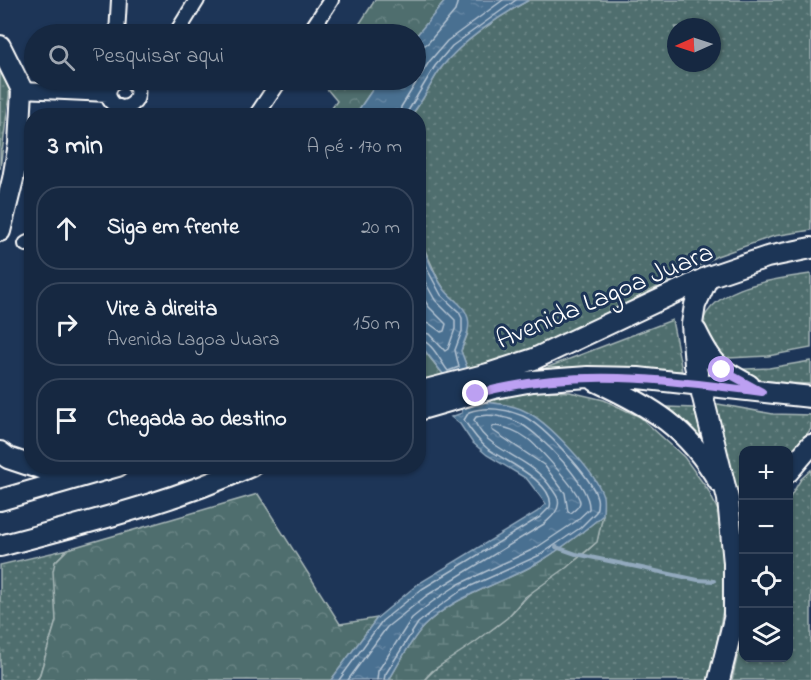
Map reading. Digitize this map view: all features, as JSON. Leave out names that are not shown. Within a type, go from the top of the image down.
[{"type":"main road","points":[[0,46],[22,90],[19,144],[0,231]]},
{"type":"main road","name":"Avenida Lagoa Juara","points":[[426,399],[491,381],[708,277],[767,257],[811,248]]},
{"type":"main road","points":[[708,277],[695,305],[692,324],[695,365],[728,498],[734,563],[734,614]]},
{"type":"main road","points":[[692,324],[714,364],[762,392]]},
{"type":"main road","points":[[588,377],[641,402],[666,419],[708,463],[728,498]]},
{"type":"main road","name":"Avenida Lagoa Juara","points":[[491,381],[588,377],[638,378],[811,397]]},
{"type":"main road","points":[[793,467],[811,445]]},
{"type":"main road","points":[[0,452],[8,458],[24,463]]},
{"type":"main road","points":[[0,501],[92,474]]},
{"type":"main road","points":[[1,545],[178,497],[234,474]]},
{"type":"main road","points":[[719,680],[739,598]]},
{"type":"street","points":[[118,24],[119,0]]},
{"type":"street","points":[[182,24],[197,0]]},
{"type":"street","points":[[315,24],[331,0]]},
{"type":"street","points":[[22,90],[108,94]]},
{"type":"street","points":[[108,90],[111,102],[116,108]]},
{"type":"street","points":[[127,108],[137,100],[138,90]]},
{"type":"street","points":[[261,108],[273,90]]},
{"type":"green space","points":[[375,0],[446,0],[426,24],[359,24]]},
{"type":"green space","points":[[529,0],[811,0],[811,230],[774,236],[717,256],[535,351],[468,370],[461,351],[468,333],[456,301],[439,281],[426,252],[426,108],[417,108],[441,68],[482,30]]},
{"type":"green space","points":[[0,68],[10,88],[0,169]]},
{"type":"green space","points":[[328,90],[372,90],[360,108],[332,108],[337,101]]},
{"type":"green space","points":[[811,274],[811,348],[768,356],[709,359],[700,333],[704,317],[714,305],[727,295],[761,282]]},
{"type":"green space","points":[[672,320],[682,371],[571,367],[543,369]]},
{"type":"green space","points":[[426,353],[447,379],[426,384]]},
{"type":"green space","points":[[811,361],[811,384],[767,381],[724,370],[769,368]]},
{"type":"green space","points":[[537,390],[570,392],[604,400],[640,417],[684,457],[708,490],[723,521],[729,578],[710,680],[424,680],[442,664],[504,620],[538,586],[584,554],[595,543],[599,535],[602,515],[601,496],[594,481],[566,446],[547,426],[526,412],[514,407],[485,402]]},
{"type":"green space","points":[[714,405],[773,414],[811,415],[811,429],[793,450],[793,446],[739,446],[739,508],[713,410]]},
{"type":"green space","points":[[668,407],[694,408],[703,442],[687,424]]},
{"type":"green space","points":[[811,470],[811,680],[732,680],[739,649],[739,662],[793,662],[793,492],[801,479]]},
{"type":"green space","points":[[258,494],[340,624],[377,618],[331,680],[36,680],[39,677],[56,621],[53,571],[55,562],[68,549]]},
{"type":"green space","points":[[603,515],[597,542],[566,568],[525,597],[507,618],[432,671],[424,680],[389,680],[415,637],[437,614],[467,596],[529,568],[574,538]]},
{"type":"green space","points":[[68,549],[55,562],[56,621],[39,677],[36,680],[0,680],[0,565]]},
{"type":"water","points":[[446,0],[529,0],[494,21],[449,58],[417,108],[360,108],[372,90],[426,90],[426,24]]},
{"type":"water","points":[[426,255],[440,283],[464,310],[469,322],[461,351],[468,370],[447,379],[426,352]]},
{"type":"water","points":[[479,402],[502,404],[525,411],[558,436],[581,461],[599,486],[603,496],[603,515],[574,538],[529,568],[467,596],[437,614],[415,637],[389,680],[331,680],[377,618],[418,584],[537,512],[546,504],[527,479],[487,455],[472,442],[460,424],[451,417],[462,413],[462,407]]},
{"type":"waterway","points":[[556,547],[576,554],[698,580],[714,581]]},
{"type":"route","points":[[476,394],[494,388],[533,381],[588,377],[638,378],[762,392],[722,370]]}]
